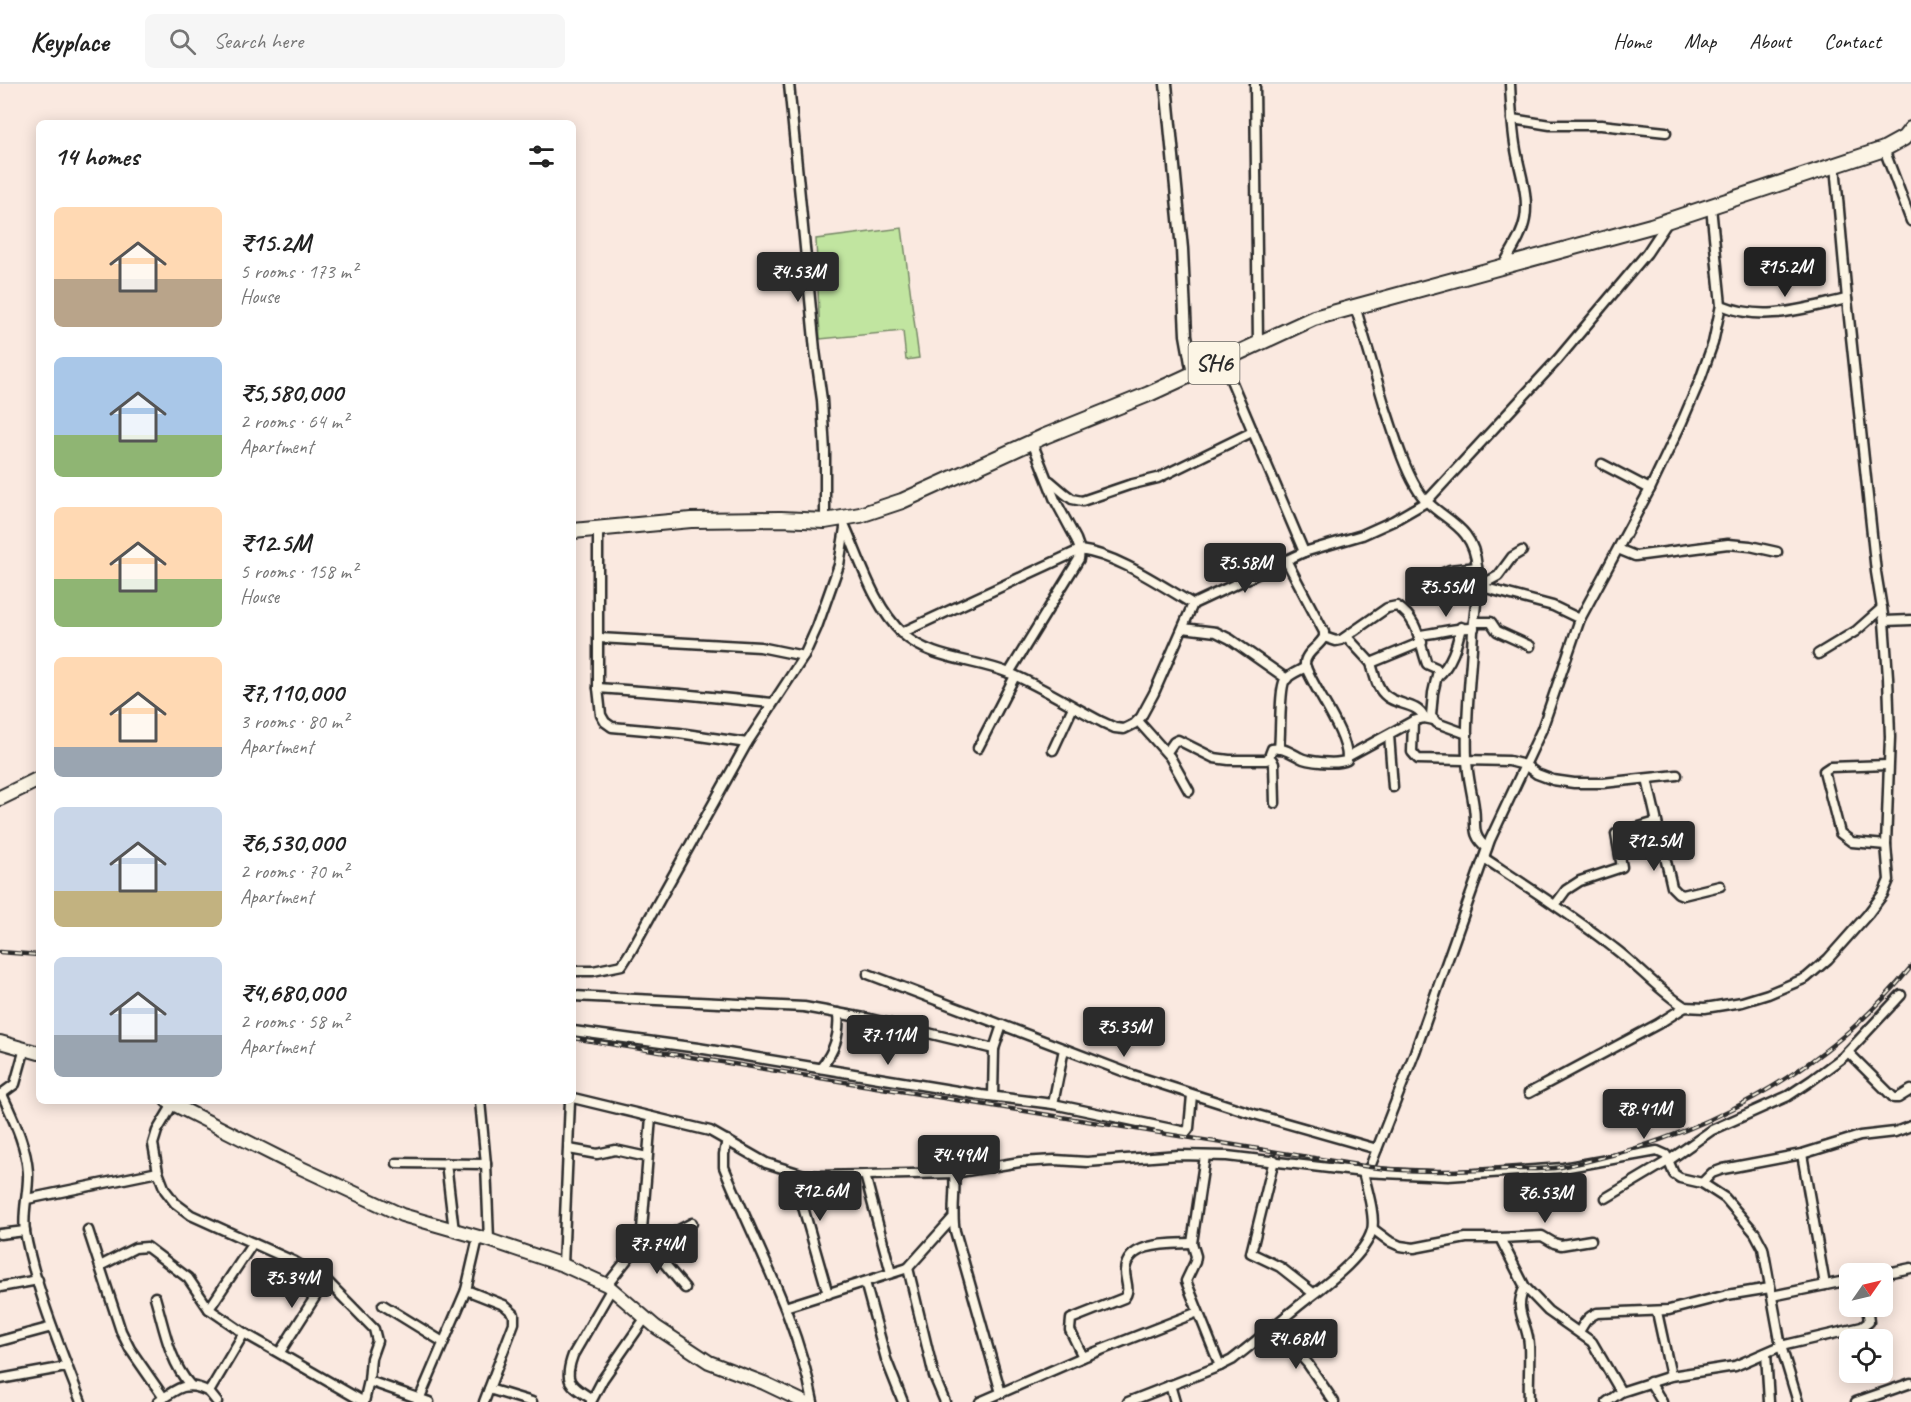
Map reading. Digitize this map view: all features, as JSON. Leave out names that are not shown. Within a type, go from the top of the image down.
[{"type":"main road","name":"SH6","points":[[576,531],[700,519],[845,522],[902,501],[1032,442],[1149,394],[1314,318],[1584,246],[1711,207],[1884,149],[1904,138],[1911,129]]},
{"type":"main road","points":[[0,798],[36,780]]},
{"type":"main road","points":[[0,1042],[36,1052]]},
{"type":"main road","points":[[174,1104],[284,1160],[402,1215],[563,1265],[609,1287],[656,1327],[709,1362],[764,1383],[804,1402]]},
{"type":"street","points":[[789,84],[822,400],[825,521]]},
{"type":"street","points":[[1166,84],[1182,249],[1186,335],[1193,374]]},
{"type":"street","points":[[1255,84],[1258,343]]},
{"type":"street","points":[[1503,266],[1519,237],[1525,221],[1526,206],[1525,186],[1518,160],[1512,119],[1510,84]]},
{"type":"street","points":[[1512,119],[1550,125],[1589,124],[1666,132]]},
{"type":"street","points":[[1884,149],[1911,221]]},
{"type":"street","points":[[1484,858],[1556,905],[1616,950],[1672,999],[1685,1007],[1705,1008],[1742,1002],[1806,978],[1828,959],[1883,894],[1889,880],[1886,845],[1890,707],[1884,621],[1876,572],[1835,165]]},
{"type":"street","points":[[1363,1172],[1370,1167],[1415,1052],[1487,848],[1542,729],[1580,619],[1650,489],[1700,380],[1713,343],[1720,305],[1711,207]]},
{"type":"street","points":[[845,522],[881,603],[901,633],[914,644],[1012,675],[1115,728],[1124,729],[1138,721],[1154,693],[1193,604],[1304,552],[1362,535],[1426,502],[1558,359],[1647,253],[1669,220]]},
{"type":"street","points":[[1720,305],[1738,312],[1756,314],[1796,310],[1847,298]]},
{"type":"street","points":[[1355,306],[1394,434],[1416,487],[1426,502],[1456,524],[1472,544],[1478,586],[1467,759],[1475,813],[1475,833],[1487,848]]},
{"type":"street","points":[[1221,359],[1304,552]]},
{"type":"street","points":[[1047,479],[1064,494],[1082,501],[1158,478],[1252,432]]},
{"type":"street","points":[[978,748],[1012,675],[1079,559],[1080,550],[1032,442]]},
{"type":"street","points":[[1602,464],[1650,489]]},
{"type":"street","points":[[576,971],[593,971],[622,965],[747,743],[804,656],[839,565],[845,522]]},
{"type":"street","points":[[598,528],[598,688],[601,714],[606,722],[612,727],[679,733],[747,743]]},
{"type":"street","points":[[1618,549],[1635,556],[1728,544],[1777,552]]},
{"type":"street","points":[[901,633],[1080,550],[1095,552],[1193,604]]},
{"type":"street","points":[[1478,586],[1498,576],[1512,557],[1522,551]]},
{"type":"street","points":[[1286,560],[1320,624],[1324,637]]},
{"type":"street","points":[[1428,580],[1450,570],[1477,567]]},
{"type":"street","points":[[1478,586],[1553,606],[1580,619]]},
{"type":"street","points":[[1324,637],[1336,641],[1347,637],[1392,606],[1402,610],[1413,622],[1421,638],[1427,664],[1436,668],[1437,676],[1429,719]]},
{"type":"street","points":[[1818,654],[1851,635],[1882,608]]},
{"type":"street","points":[[1884,621],[1911,620]]},
{"type":"street","points":[[1371,663],[1421,638],[1461,627],[1491,622],[1497,631],[1530,646]]},
{"type":"street","points":[[1437,676],[1445,669],[1455,650],[1461,627]]},
{"type":"street","points":[[1183,628],[1216,632],[1230,639],[1287,679]]},
{"type":"street","points":[[1324,637],[1304,660],[1339,731],[1347,757]]},
{"type":"street","points":[[1347,637],[1371,663],[1385,696],[1420,710],[1429,719],[1467,734]]},
{"type":"street","points":[[599,638],[760,647],[804,656]]},
{"type":"street","points":[[1279,748],[1282,729],[1281,688],[1287,679],[1306,668]]},
{"type":"street","points":[[598,688],[772,703]]},
{"type":"street","points":[[1053,750],[1073,707]]},
{"type":"street","points":[[1268,759],[1272,749],[1279,748],[1291,751],[1302,758],[1344,762],[1347,757],[1413,721],[1429,719]]},
{"type":"street","points":[[1138,721],[1167,752],[1189,791]]},
{"type":"street","points":[[1413,721],[1412,752],[1415,758],[1493,760],[1524,765],[1537,774],[1553,780],[1574,783],[1603,783],[1677,775]]},
{"type":"street","points":[[1389,735],[1393,787]]},
{"type":"street","points":[[1167,752],[1178,740],[1214,758],[1272,760],[1275,803]]},
{"type":"street","points":[[1886,845],[1852,842],[1844,838],[1836,825],[1824,771],[1830,767],[1888,765]]},
{"type":"street","points":[[1647,779],[1672,887],[1677,893],[1690,894],[1720,886]]},
{"type":"street","points":[[1556,905],[1572,885],[1622,867],[1616,834],[1656,822]]},
{"type":"street","points":[[868,974],[1133,1075],[1192,1095],[1377,1149]]},
{"type":"street","points":[[1606,1198],[1668,1161],[1712,1130],[1788,1096],[1812,1080],[1848,1052],[1900,995]]},
{"type":"street","points":[[576,996],[804,1007],[870,1019],[994,1049]]},
{"type":"street","points":[[1529,1093],[1685,1007]]},
{"type":"street","points":[[821,1068],[834,1048],[838,1032],[838,1013]]},
{"type":"street","points":[[993,1096],[994,1049],[1002,1025]]},
{"type":"street","points":[[576,1031],[698,1048],[1053,1104],[1186,1132],[1189,1128],[1192,1095]]},
{"type":"street","points":[[25,1048],[15,1084],[1,1094],[25,1151],[28,1172],[24,1212],[25,1231],[52,1327],[81,1402]]},
{"type":"street","points":[[1053,1104],[1064,1049]]},
{"type":"street","points":[[1848,1052],[1894,1098],[1911,1090]]},
{"type":"street","points":[[576,1101],[710,1131],[758,1159],[784,1170],[804,1175],[954,1173],[1020,1162],[1055,1160],[1087,1162],[1167,1155],[1227,1156],[1363,1172],[1436,1176],[1498,1174],[1563,1168],[1662,1152],[1674,1174],[1680,1178],[1702,1183],[1725,1198],[1755,1233],[1763,1248],[1780,1346],[1798,1402]]},
{"type":"street","points":[[100,1266],[135,1248],[147,1247],[188,1278],[209,1309],[244,1333],[364,1402],[371,1358],[376,1348],[376,1336],[370,1324],[326,1280],[295,1262],[191,1215],[175,1203],[165,1190],[158,1172],[153,1144],[169,1104]]},
{"type":"street","points":[[419,1400],[466,1290],[484,1239],[486,1164],[480,1104]]},
{"type":"street","points":[[563,1265],[572,1104]]},
{"type":"street","points":[[637,1249],[643,1234],[651,1117]]},
{"type":"street","points":[[1702,1183],[1712,1173],[1723,1169],[1802,1154],[1860,1136],[1895,1132],[1911,1126]]},
{"type":"street","points":[[727,1140],[724,1167],[775,1279],[799,1350],[813,1402]]},
{"type":"street","points":[[569,1149],[597,1154],[615,1150],[647,1157]]},
{"type":"street","points":[[1802,1154],[1825,1285]]},
{"type":"street","points":[[1205,1156],[1192,1243],[1196,1262],[1186,1281],[1220,1366]]},
{"type":"street","points":[[1274,1160],[1251,1253],[1280,1267],[1313,1293]]},
{"type":"street","points":[[397,1163],[486,1164]]},
{"type":"street","points":[[446,1163],[454,1231]]},
{"type":"street","points":[[27,1199],[158,1172]]},
{"type":"street","points":[[1128,1402],[1220,1366],[1239,1354],[1351,1261],[1365,1245],[1373,1228],[1363,1172]]},
{"type":"street","points":[[954,1173],[956,1188],[952,1219],[1001,1393]]},
{"type":"street","points":[[865,1175],[891,1273]]},
{"type":"street","points":[[828,1294],[803,1207],[810,1199],[835,1195],[838,1189],[837,1176]]},
{"type":"street","points":[[785,1306],[908,1268],[952,1219]]},
{"type":"street","points":[[646,1317],[603,1379],[591,1401],[572,1386],[567,1374],[573,1354],[627,1258],[637,1249],[692,1223]]},
{"type":"street","points":[[1373,1228],[1389,1241],[1400,1246],[1414,1248],[1466,1238],[1542,1236],[1554,1244],[1561,1245],[1591,1240]]},
{"type":"street","points":[[88,1230],[126,1340],[161,1400],[190,1385],[198,1386],[209,1392],[217,1402]]},
{"type":"street","points":[[0,1234],[25,1231]]},
{"type":"street","points":[[1500,1238],[1525,1287],[1548,1311],[1592,1342],[1621,1392]]},
{"type":"street","points":[[209,1309],[253,1243]]},
{"type":"street","points":[[1083,1357],[1070,1330],[1071,1319],[1124,1298],[1128,1290],[1125,1270],[1128,1260],[1135,1252],[1151,1246],[1192,1243]]},
{"type":"street","points":[[649,1245],[685,1288]]},
{"type":"street","points":[[908,1268],[934,1376],[945,1402]]},
{"type":"street","points":[[1893,1272],[1911,1268]]},
{"type":"street","points":[[0,1287],[38,1280]]},
{"type":"street","points":[[279,1352],[326,1280]]},
{"type":"street","points":[[865,1282],[886,1359],[903,1402]]},
{"type":"street","points":[[1579,1332],[1585,1321],[1597,1313],[1657,1312],[1727,1295],[1771,1292],[1839,1282]]},
{"type":"street","points":[[1525,1287],[1519,1305],[1529,1345],[1529,1402]]},
{"type":"street","points":[[466,1290],[504,1305],[514,1314],[514,1323],[484,1402]]},
{"type":"street","points":[[155,1297],[177,1366],[190,1385]]},
{"type":"street","points":[[383,1305],[443,1342]]},
{"type":"street","points":[[980,1402],[1083,1357],[1198,1312]]},
{"type":"street","points":[[1657,1312],[1671,1376]]},
{"type":"street","points":[[1607,1402],[1621,1392],[1650,1382],[1671,1376],[1735,1366],[1780,1346],[1862,1327],[1869,1322],[1868,1317]]},
{"type":"street","points":[[1274,1326],[1308,1364],[1334,1402]]},
{"type":"street","points":[[0,1341],[52,1327]]},
{"type":"street","points":[[209,1392],[244,1333]]},
{"type":"street","points":[[1766,1353],[1769,1402]]},
{"type":"street","points":[[0,1379],[66,1367]]},
{"type":"street","points":[[369,1381],[429,1402]]},
{"type":"street","points":[[1650,1382],[1662,1402]]},
{"type":"street","points":[[1856,1402],[1911,1383]]},
{"type":"street","points":[[1170,1385],[1175,1402]]},
{"type":"street","points":[[489,1389],[532,1402]]},
{"type":"green space","points":[[902,228],[919,358],[906,360],[903,331],[820,339],[816,239]]},
{"type":"railway","points":[[0,952],[36,955]]},
{"type":"railway","points":[[576,1038],[1370,1167],[1439,1171],[1541,1169],[1561,1167],[1611,1155],[1660,1140],[1708,1121],[1754,1097],[1798,1070],[1839,1040],[1877,1005],[1911,967]]}]
